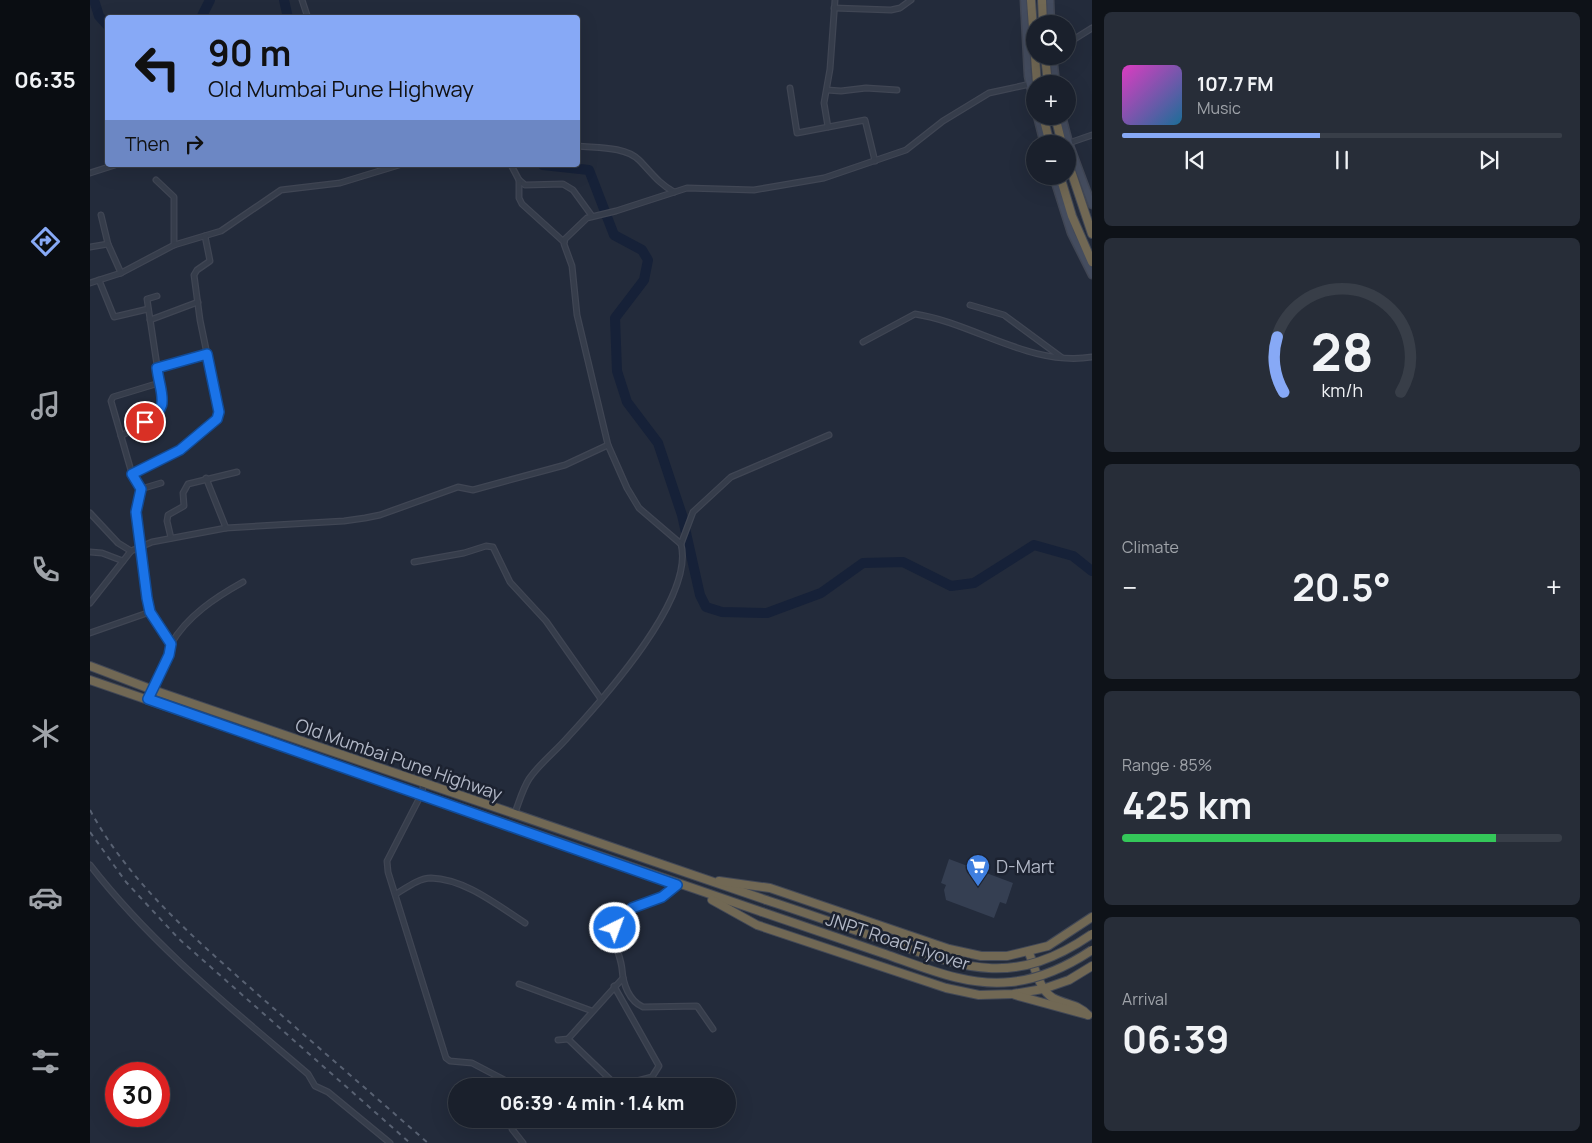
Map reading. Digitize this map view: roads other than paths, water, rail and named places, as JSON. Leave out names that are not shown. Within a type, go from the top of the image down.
[{"type":"highway","points":[[1031,0],[1033,75]]},
{"type":"highway","points":[[1042,0],[1043,15]]},
{"type":"highway","points":[[1063,185],[1072,216],[1092,262]]},
{"type":"highway","points":[[1076,185],[1092,234]]},
{"type":"highway","name":"Old Mumbai Pune Highway","points":[[90,666],[153,690],[700,878]]},
{"type":"highway","name":"Old Mumbai Pune Highway","points":[[90,680],[695,891]]},
{"type":"highway","points":[[700,878],[770,888],[949,949],[981,956],[1008,956],[1048,946],[1092,917]]},
{"type":"highway","name":"JNPT Road Flyover","points":[[700,878],[948,962],[980,969],[1009,969],[1032,965],[1054,958],[1092,934]]},
{"type":"highway","points":[[695,891],[758,925],[912,977],[979,995],[1013,994],[1043,989],[1069,980],[1092,966]]},
{"type":"highway","name":"JNPT Road Flyover","points":[[695,891],[947,975],[980,982],[1011,982],[1035,977],[1060,969],[1092,950]]},
{"type":"highway","points":[[1029,952],[1043,989],[1052,997],[1081,1007],[1090,1016]]},
{"type":"highway","points":[[1013,994],[1090,1016]]},
{"type":"street","points":[[302,0],[307,15]]},
{"type":"street","points":[[828,127],[824,103],[827,90],[835,0]]},
{"type":"street","points":[[834,8],[891,10],[911,0]]},
{"type":"street","points":[[1024,0],[1032,75]]},
{"type":"street","points":[[1050,0],[1051,15]]},
{"type":"street","points":[[1076,38],[1092,28]]},
{"type":"street","points":[[564,242],[582,221],[594,215],[616,211],[674,192],[698,187],[754,190],[793,185],[824,178],[875,161],[912,147],[943,121],[989,94],[1026,86]]},
{"type":"street","points":[[790,88],[797,133],[865,120],[875,161]]},
{"type":"street","points":[[827,90],[866,88],[897,90]]},
{"type":"street","points":[[1076,140],[1092,135]]},
{"type":"street","points":[[580,146],[615,150],[631,155],[638,159],[661,185],[674,192]]},
{"type":"street","points":[[90,173],[109,167]]},
{"type":"street","points":[[90,283],[121,274],[174,245],[226,228],[247,211],[281,190],[340,183],[392,167]]},
{"type":"street","points":[[512,167],[519,180],[519,198],[522,204],[564,242],[572,266],[577,315],[608,445],[627,488],[639,508],[651,520],[682,542]]},
{"type":"street","points":[[1076,167],[1092,205]]},
{"type":"street","points":[[156,180],[174,197],[174,245]]},
{"type":"street","points":[[519,180],[528,185],[563,184],[573,190],[594,215]]},
{"type":"street","points":[[1056,185],[1068,226],[1092,275]]},
{"type":"street","points":[[101,215],[108,244],[121,274]]},
{"type":"street","points":[[132,474],[180,450],[217,419],[219,412],[198,302],[195,273],[210,258],[205,236]]},
{"type":"street","points":[[90,247],[108,244]]},
{"type":"street","points":[[99,280],[114,317],[148,309]]},
{"type":"street","points":[[121,436],[157,416],[163,405],[147,299],[157,296]]},
{"type":"street","points":[[150,320],[198,302]]},
{"type":"street","points":[[970,305],[1004,315],[1062,358]]},
{"type":"street","points":[[863,342],[915,314],[1028,351],[1062,358],[1092,357]]},
{"type":"street","points":[[157,368],[207,354]]},
{"type":"street","points":[[159,383],[112,399],[132,474],[141,489],[136,512],[144,567],[144,584],[150,612],[171,644]]},
{"type":"street","points":[[514,814],[530,778],[601,699],[634,659],[660,622],[680,576],[683,563],[682,542],[692,512],[731,477],[829,434]]},
{"type":"street","points":[[90,603],[131,551],[141,546],[171,538],[226,528],[344,521],[380,515],[458,487],[473,490],[564,465],[608,445]]},
{"type":"street","points":[[171,538],[167,521],[168,515],[184,506],[183,493],[188,484],[206,478],[237,472]]},
{"type":"street","points":[[206,478],[226,528]]},
{"type":"street","points":[[141,489],[161,482]]},
{"type":"street","points":[[90,513],[118,543],[131,551]]},
{"type":"street","points":[[414,562],[464,553],[486,546],[493,548],[510,582],[546,621],[601,699]]},
{"type":"street","points":[[90,552],[102,553],[123,561]]},
{"type":"street","points":[[148,699],[169,655],[171,644],[202,608],[244,582]]},
{"type":"street","points":[[90,632],[150,612]]},
{"type":"street","points":[[424,784],[421,795],[387,861],[388,872],[446,1058],[450,1062],[472,1064],[500,1078]]},
{"type":"street","points":[[90,865],[110,892],[158,943],[308,1074],[315,1086],[328,1092],[390,1143]]},
{"type":"street","points":[[396,894],[413,884],[430,878],[473,889],[525,923]]},
{"type":"street","points":[[677,885],[662,897],[632,908],[615,928],[614,935],[622,978],[628,994],[638,1005],[643,1007],[696,1006],[713,1029]]},
{"type":"street","points":[[558,1040],[568,1039],[622,978]]},
{"type":"street","points":[[519,984],[592,1012]]},
{"type":"street","points":[[614,986],[659,1066],[652,1077],[648,1078]]},
{"type":"street","points":[[568,1039],[609,1078]]},
{"type":"street","points":[[512,1128],[523,1143]]},
{"type":"waterway","points":[[94,0],[99,16],[105,23]]},
{"type":"waterway","points":[[202,15],[210,0]]},
{"type":"waterway","points":[[284,0],[287,15]]},
{"type":"waterway","points":[[561,167],[589,170],[614,235],[642,250],[648,260],[644,280],[615,318],[617,371],[627,402],[658,443],[682,515],[700,595],[706,607],[722,612],[767,613],[821,593],[863,563],[903,562],[951,586],[974,583],[1034,545],[1073,556],[1092,571]]},
{"type":"railway","points":[[90,810],[125,864],[168,912],[239,978],[428,1143]]},
{"type":"railway","points":[[90,832],[126,882],[179,939],[410,1143]]},
{"type":"place","name":"D-Mart","points":[[978,887]]}]
